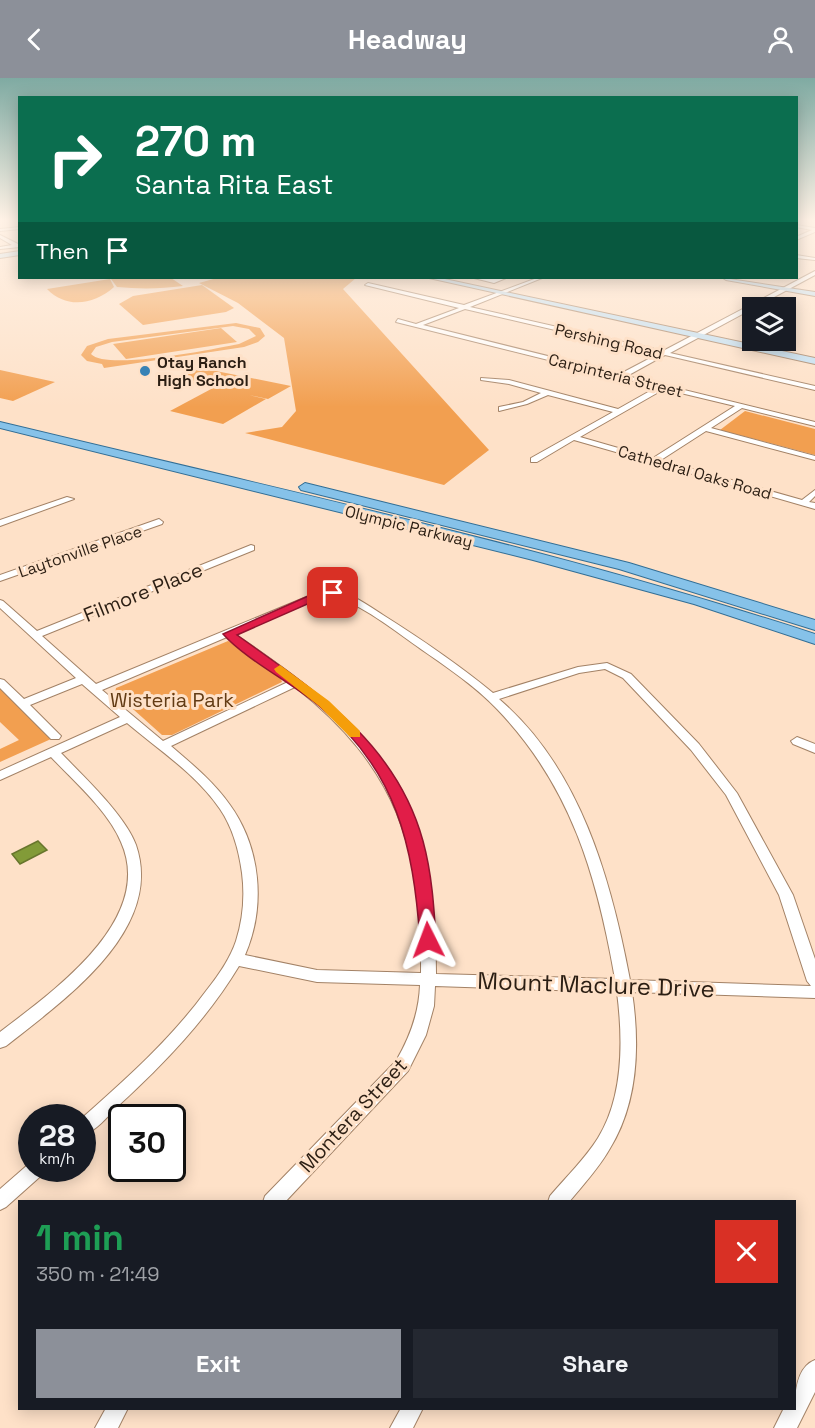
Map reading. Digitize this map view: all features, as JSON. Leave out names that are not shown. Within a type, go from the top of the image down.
[{"type":"main road","name":"Olympic Parkway","points":[[3,419],[558,549],[695,586],[815,625]]},
{"type":"main road","name":"Olympic Parkway","points":[[3,419],[538,557],[699,601],[815,639]]},
{"type":"street","points":[[447,281],[815,361]]},
{"type":"street","points":[[416,326],[532,281]]},
{"type":"street","points":[[742,281],[815,294]]},
{"type":"street","points":[[621,376],[802,281]]},
{"type":"street","name":"Pershing Road","points":[[368,285],[815,388]]},
{"type":"street","name":"Carpinteria Street","points":[[398,321],[815,424]]},
{"type":"street","points":[[483,379],[548,392],[618,411]]},
{"type":"street","points":[[534,460],[662,387]]},
{"type":"street","points":[[502,409],[525,403],[548,392]]},
{"type":"street","points":[[655,460],[741,406]]},
{"type":"street","points":[[803,422],[815,413]]},
{"type":"street","points":[[704,429],[815,458]]},
{"type":"street","name":"Cathedral Oaks Road","points":[[575,438],[815,506]]},
{"type":"street","points":[[803,502],[815,492]]},
{"type":"street","points":[[0,523],[70,500]]},
{"type":"street","name":"Laytonville Place","points":[[0,579],[134,533],[159,522]]},
{"type":"street","name":"Filmore Place","points":[[36,635],[251,548]]},
{"type":"street","points":[[23,704],[90,684],[229,634],[319,595],[333,593],[352,602],[437,654],[493,697],[522,728],[544,757],[580,820],[605,891],[624,984],[625,1089],[614,1124],[596,1155],[558,1200]]},
{"type":"street","points":[[0,603],[208,786],[231,816],[244,843],[251,888],[245,930],[236,959],[198,1011],[136,1081],[96,1116]]},
{"type":"street","name":"Montera Street","points":[[229,634],[324,703],[361,741],[380,765],[405,811],[423,880],[428,918],[428,980],[424,1021],[418,1041],[402,1066],[274,1200]]},
{"type":"street","points":[[493,697],[578,670],[608,666],[627,676],[695,747],[731,793],[786,895],[815,981]]},
{"type":"street","points":[[0,681],[55,736]]},
{"type":"street","points":[[162,746],[297,682]]},
{"type":"street","points":[[0,776],[128,718]]},
{"type":"street","points":[[797,741],[815,749]]},
{"type":"street","points":[[0,1041],[96,959],[117,931],[133,890],[132,853],[122,832],[53,752]]},
{"type":"street","name":"Mount Maclure Drive","points":[[236,959],[317,976],[624,984],[815,992]]},
{"type":"street","points":[[0,1201],[21,1182]]},
{"type":"street","points":[[796,1407],[815,1370]]},
{"type":"street","points":[[106,1428],[117,1410]]},
{"type":"street","points":[[401,1428],[412,1410]]},
{"type":"street","points":[[785,1428],[794,1410]]},
{"type":"green space","points":[[97,281],[111,281],[114,287],[98,298],[80,302],[63,300],[47,289]]},
{"type":"green space","points":[[112,281],[176,281],[183,286],[166,288],[117,287]]},
{"type":"green space","points":[[206,281],[352,281],[343,289],[489,450],[444,485],[245,433],[282,427],[296,411],[284,338],[238,303],[199,283]]},
{"type":"green space","points":[[202,285],[234,308],[226,312],[143,325],[119,304],[133,296]]},
{"type":"green space","points":[[236,323],[260,328],[265,336],[258,342],[244,347],[104,368],[102,364],[87,361],[81,355],[87,346],[108,339]],"holes":[[[233,326],[249,329],[256,336],[239,344],[185,354],[138,360],[101,359],[91,354],[96,347],[112,342]]]},
{"type":"green space","points":[[221,328],[237,342],[126,359],[113,344]]},
{"type":"green space","points":[[201,368],[291,386],[268,399],[249,395],[266,399],[223,424],[170,411],[213,388],[177,380]]},
{"type":"green space","points":[[0,370],[55,382],[13,401],[0,398]]},
{"type":"green space","points":[[745,411],[815,429],[815,455],[720,430]]},
{"type":"green space","name":"Wisteria Park","points":[[228,641],[280,676],[282,682],[172,735],[162,735],[115,693],[116,688]]},
{"type":"green space","points":[[0,688],[51,739],[0,762],[0,749],[19,740],[0,722]]},
{"type":"shaded area","points":[[38,841],[47,850],[20,864],[12,854]]},
{"type":"slow traffic","points":[[280,669],[324,703],[355,734]]},
{"type":"place","name":"Otay Ranch High School","points":[[145,371]]},
{"type":"route","points":[[333,593],[319,595],[229,634],[278,667],[324,703],[361,741],[380,765],[405,811],[415,840],[428,918],[428,940]]}]
